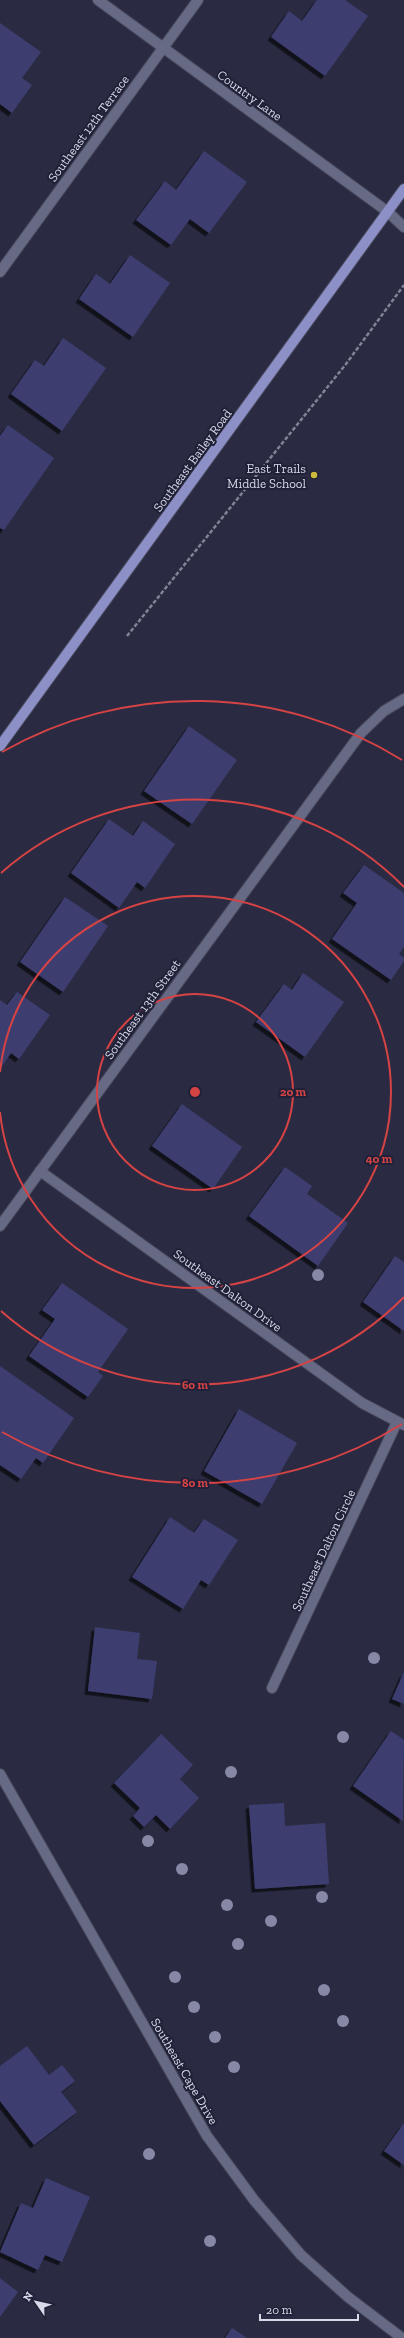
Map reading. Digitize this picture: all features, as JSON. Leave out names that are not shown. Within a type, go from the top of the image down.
[{"type":"main road","name":"Southeast Bailey Road","points":[[0,746],[404,189]]},
{"type":"street","name":"Country Lane","points":[[98,0],[388,212],[404,227]]},
{"type":"street","name":"Southeast 12th Terrace","points":[[0,272],[198,0]]},
{"type":"street","name":"Southeast 13th Street","points":[[0,1226],[361,733],[384,711],[404,700]]},
{"type":"street","name":"Southeast Dalton Drive","points":[[40,1171],[362,1403],[400,1424]]},
{"type":"street","name":"Southeast Dalton Circle","points":[[272,1688],[400,1424]]},
{"type":"street","name":"Southeast Cape Drive","points":[[0,1774],[207,2136],[254,2200],[301,2255],[348,2297],[402,2338]]},
{"type":"path","points":[[127,636],[346,364],[404,285]]},
{"type":"building","points":[[317,0],[345,0],[368,16],[325,76],[271,37],[289,11],[302,21]]},
{"type":"building","points":[[0,23],[41,52],[22,78],[32,85],[12,113],[0,104]]},
{"type":"building","points":[[204,151],[247,182],[209,233],[190,219],[171,245],[136,220],[165,181],[176,190]]},
{"type":"building","points":[[130,255],[170,283],[133,337],[79,299],[96,274],[110,284]]},
{"type":"building","points":[[63,338],[106,368],[62,431],[11,394],[35,360],[44,366]]},
{"type":"building","points":[[8,425],[54,458],[4,530],[0,528],[0,436]]},
{"type":"building","points":[[189,726],[237,760],[192,824],[144,791]]},
{"type":"building","points":[[109,819],[133,836],[143,821],[175,844],[145,888],[137,882],[119,908],[71,873]]},
{"type":"building","points":[[364,865],[404,893],[404,947],[399,954],[404,958],[404,961],[391,980],[332,939],[357,903],[343,893]]},
{"type":"building","points":[[65,897],[108,926],[63,992],[20,962]]},
{"type":"building","points":[[303,973],[344,1002],[305,1057],[256,1022],[284,984],[292,990]]},
{"type":"building","points":[[17,992],[50,1015],[19,1059],[11,1053],[0,1069],[0,1000],[7,1005]]},
{"type":"building","points":[[182,1104],[242,1147],[213,1189],[152,1146]]},
{"type":"building","points":[[285,1167],[312,1186],[307,1194],[348,1223],[318,1266],[249,1216]]},
{"type":"building","points":[[395,1256],[404,1262],[404,1331],[363,1302]]},
{"type":"building","points":[[62,1283],[128,1329],[98,1372],[103,1376],[88,1397],[29,1356],[55,1319],[42,1310]]},
{"type":"building","points":[[0,1366],[74,1418],[43,1463],[36,1458],[21,1479],[0,1465]]},
{"type":"building","points":[[239,1409],[297,1443],[262,1504],[204,1471]]},
{"type":"building","points":[[170,1517],[194,1533],[204,1519],[238,1540],[209,1585],[201,1580],[183,1609],[132,1577]]},
{"type":"building","points":[[95,1627],[140,1633],[137,1659],[157,1661],[152,1699],[88,1691]]},
{"type":"building","points":[[404,1672],[404,1704],[392,1699]]},
{"type":"building","points":[[391,1731],[404,1740],[403,1821],[353,1786]]},
{"type":"building","points":[[161,1734],[193,1765],[180,1779],[199,1798],[170,1829],[156,1815],[144,1827],[133,1816],[140,1808],[114,1783]]},
{"type":"building","points":[[284,1803],[285,1826],[325,1823],[329,1884],[255,1889],[249,1805]]},
{"type":"building","points":[[27,2046],[49,2075],[62,2065],[75,2081],[61,2092],[77,2112],[34,2145],[0,2101],[0,2066]]},
{"type":"building","points":[[404,2123],[404,2165],[384,2151]]},
{"type":"building","points":[[46,2178],[90,2197],[62,2262],[45,2255],[38,2270],[0,2252],[21,2203],[33,2208]]},
{"type":"building","points":[[0,2278],[18,2292],[0,2317]]},
{"type":"building","points":[[232,2328],[247,2338],[225,2338]]},
{"type":"place","name":"East Trails Middle School","points":[[314,475]]}]
